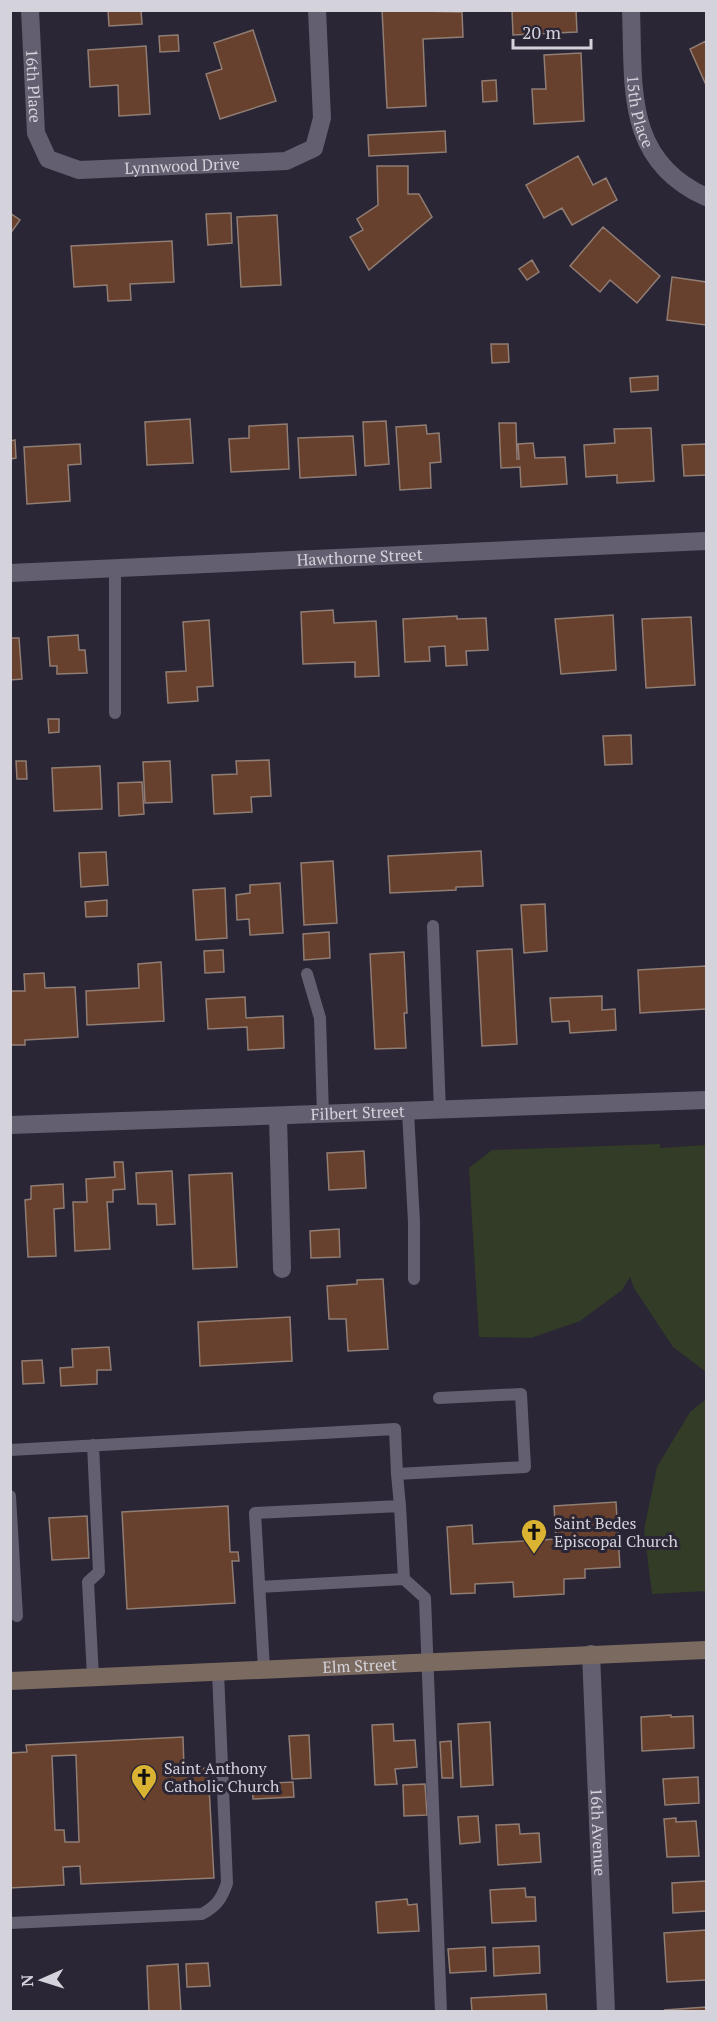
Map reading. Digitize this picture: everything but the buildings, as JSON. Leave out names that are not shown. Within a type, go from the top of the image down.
[{"type":"street","name":"16th Place","points":[[30,10],[36,133],[48,159]]},
{"type":"street","name":"Lynnwood Drive","points":[[48,159],[80,170],[286,161],[314,148],[322,118],[317,10]]},
{"type":"street","name":"15th Place","points":[[631,10],[634,97],[640,126],[651,151],[666,170],[695,192],[706,197]]},
{"type":"street","name":"Hawthorne Street","points":[[10,573],[706,541]]},
{"type":"street","name":"Filbert Street","points":[[10,1125],[706,1100]]},
{"type":"street","points":[[278,1117],[282,1269]]},
{"type":"street","name":"Elm Street","points":[[10,1681],[706,1650]]},
{"type":"street","name":"16th Avenue","points":[[591,1654],[606,2012]]},
{"type":"lane","points":[[115,568],[115,713]]},
{"type":"lane","points":[[433,926],[440,1111]]},
{"type":"lane","points":[[307,974],[320,1018],[323,1115]]},
{"type":"lane","points":[[408,1112],[414,1222],[414,1279]]},
{"type":"lane","points":[[397,1474],[525,1467],[521,1394],[439,1398]]},
{"type":"lane","points":[[10,1450],[395,1429],[404,1579],[425,1598],[441,2012]]},
{"type":"lane","points":[[93,1445],[99,1572],[88,1582],[93,1677]]},
{"type":"lane","points":[[10,1496],[17,1616]]},
{"type":"lane","points":[[264,1670],[255,1513],[400,1506]]},
{"type":"lane","points":[[259,1587],[404,1579]]},
{"type":"lane","points":[[10,1923],[202,1914],[221,1901],[227,1883],[218,1672]]},
{"type":"green space","points":[[660,1144],[660,1148],[706,1145],[706,1372],[673,1347],[634,1288],[630,1277],[622,1290],[580,1321],[531,1338],[479,1337],[469,1168],[492,1150]]},
{"type":"green space","points":[[706,1399],[706,1591],[652,1594],[644,1530],[657,1467],[690,1412]]},
{"type":"place","name":"Saint Bedes Episcopal Church","points":[[534,1555]]},
{"type":"place","name":"Saint Anthony Catholic Church","points":[[144,1800]]}]
